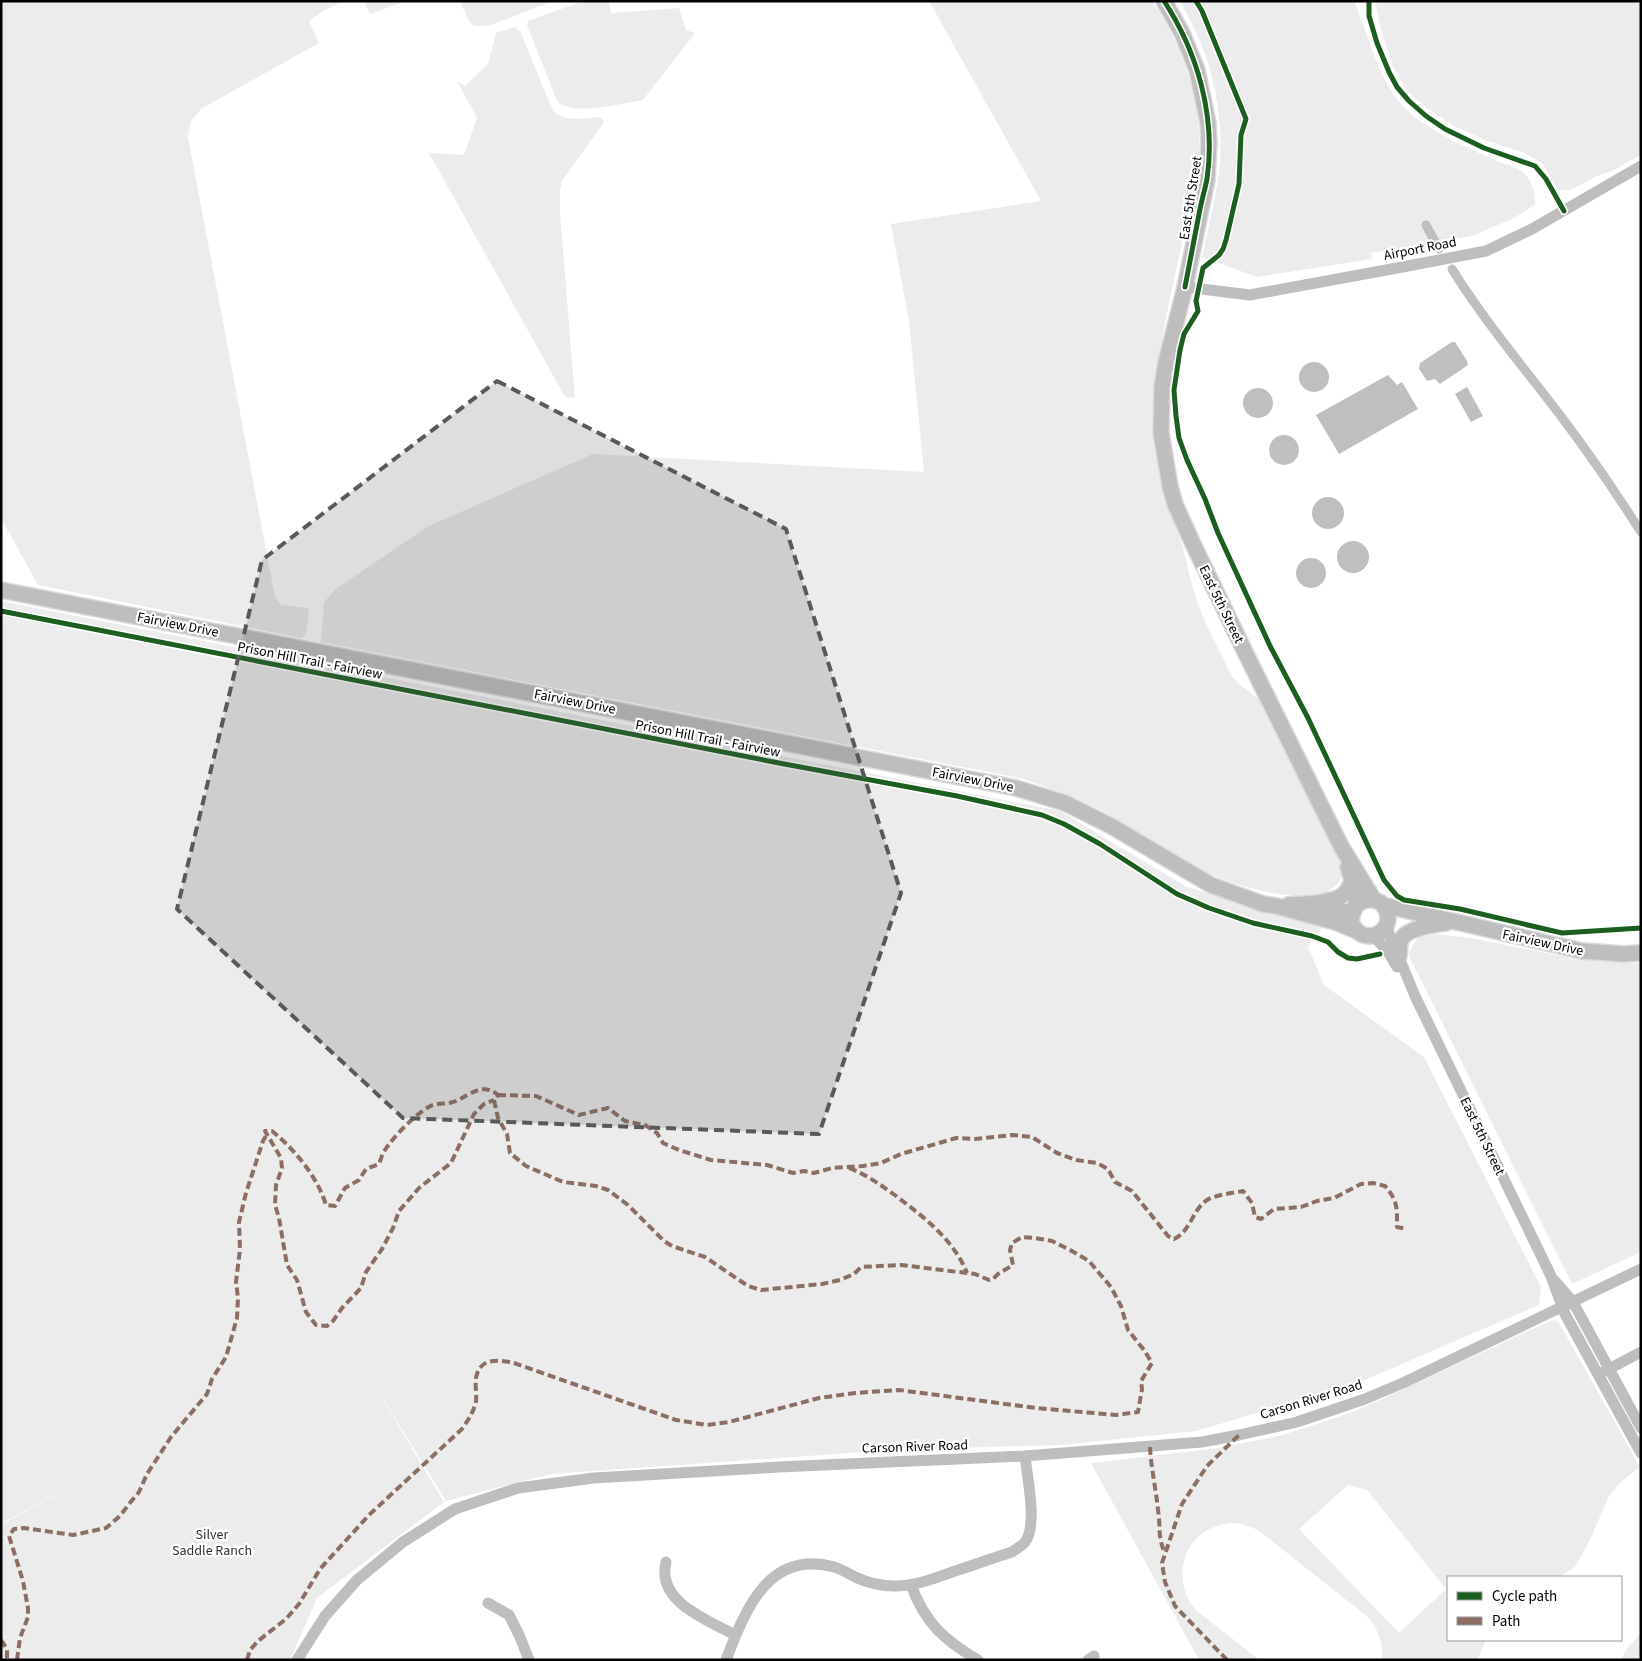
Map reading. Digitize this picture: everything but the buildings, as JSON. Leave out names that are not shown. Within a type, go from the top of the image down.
[{"type":"main road","name":"East 5th Street","points":[[1164,1],[1182,33],[1197,70],[1208,123],[1209,159],[1207,180],[1185,287],[1166,362],[1162,387],[1161,433],[1170,486],[1175,504],[1192,544],[1341,846],[1379,903]]},
{"type":"main road","name":"Fairview Drive","points":[[1,586],[20,593]]},
{"type":"main road","name":"Fairview Drive","points":[[1,590],[1016,788],[1066,804],[1103,822],[1211,885],[1263,904],[1336,922],[1357,931]]},
{"type":"main road","name":"East 5th Street","points":[[1341,846],[1356,894],[1354,909]]},
{"type":"main road","points":[[1281,907],[1333,900],[1344,894],[1352,881]]},
{"type":"main road","points":[[1364,900],[1379,903],[1387,912],[1387,924],[1379,934],[1373,936],[1366,936],[1357,931],[1352,922],[1354,909],[1364,900]]},
{"type":"main road","name":"Fairview Drive","points":[[1379,903],[1582,951],[1623,954],[1641,953]]},
{"type":"main road","name":"Fairview Drive","points":[[1281,907],[1354,909]]},
{"type":"main road","name":"Fairview Drive","points":[[1387,924],[1404,920],[1453,921]]},
{"type":"main road","points":[[1399,956],[1401,939],[1408,932],[1453,921]]},
{"type":"street","name":"Airport Road","points":[[1185,287],[1250,294],[1262,293],[1486,250],[1532,229],[1641,166]]},
{"type":"street","name":"East 5th Street","points":[[1387,924],[1415,996],[1551,1276],[1562,1307],[1641,1453]]},
{"type":"street","name":"East 5th Street","points":[[1373,936],[1387,950],[1415,996]]},
{"type":"street","name":"Carson River Road","points":[[297,1660],[325,1616],[357,1580],[403,1542],[455,1509],[518,1488],[594,1478],[779,1466],[1025,1456],[1202,1442],[1249,1433],[1297,1422],[1365,1399],[1406,1382],[1641,1270]]},
{"type":"street","name":"East 5th Street","points":[[1551,1276],[1573,1302],[1641,1428]]},
{"type":"street","points":[[1598,1375],[1641,1352]]},
{"type":"street","points":[[726,1660],[735,1635],[761,1589],[769,1579],[796,1566],[823,1564],[836,1567],[855,1577],[880,1585],[911,1585],[1012,1552],[1025,1542],[1030,1530],[1031,1520],[1025,1456]]},
{"type":"street","points":[[666,1562],[664,1570],[667,1586],[679,1602],[735,1635]]},
{"type":"street","points":[[911,1585],[922,1611],[943,1637],[978,1660]]},
{"type":"street","points":[[488,1603],[509,1615],[529,1660]]},
{"type":"highlighted area","points":[[497,381],[786,529],[901,893],[819,1134],[403,1118],[177,909],[262,560]]},
{"type":"green space","points":[[1,1],[345,1],[323,11],[309,21],[319,43],[201,109],[191,121],[188,137],[275,597],[281,605],[307,608],[309,611],[306,634],[301,638],[38,585],[1,518]]},
{"type":"green space","points":[[364,1],[406,1],[370,14]]},
{"type":"green space","points":[[460,1],[554,1],[488,26],[474,26],[469,21]]},
{"type":"green space","points":[[583,1],[609,1],[611,13],[679,8],[686,30],[695,33],[643,100],[585,109],[564,106],[557,101],[527,25],[528,21]]},
{"type":"green space","points":[[929,1],[1152,1],[1181,54],[1188,74],[1197,114],[1199,154],[1193,197],[1171,296],[1157,372],[1152,421],[1155,454],[1195,596],[1209,631],[1231,675],[1239,684],[1264,703],[1343,862],[1342,876],[1338,883],[1327,892],[1328,897],[1279,894],[1231,882],[1201,870],[1093,806],[1024,779],[321,642],[324,602],[337,588],[429,526],[593,454],[924,472],[909,321],[891,224],[1041,201]]},
{"type":"green space","points":[[1180,1],[1354,1],[1386,82],[1406,109],[1419,120],[1447,137],[1523,172],[1532,184],[1535,194],[1535,205],[1514,218],[1472,236],[1371,253],[1372,259],[1257,277],[1202,257],[1217,186],[1220,155],[1220,123],[1215,91],[1207,60]]},
{"type":"green space","points":[[1375,1],[1641,1],[1641,155],[1610,172],[1597,176],[1570,190],[1558,190],[1543,164],[1525,153],[1485,140],[1454,126],[1427,108],[1408,92],[1393,67],[1381,30]]},
{"type":"green space","points":[[515,27],[520,31],[553,111],[558,115],[570,118],[601,117],[604,122],[562,181],[560,192],[560,213],[575,398],[565,397],[429,153],[464,155],[477,118],[457,81],[465,86],[488,64],[496,33]]},
{"type":"green space","name":"Silver Saddle Ranch","points":[[1,601],[1060,811],[1187,887],[1323,926],[1308,947],[1324,985],[1424,1057],[1541,1287],[1539,1305],[1358,1383],[1196,1431],[1062,1445],[906,1449],[551,1474],[446,1501],[369,1376],[444,1502],[317,1598],[290,1660],[1,1660],[1,1525],[119,1459],[1,1524]]},
{"type":"green space","points":[[1436,934],[1471,938],[1572,958],[1641,962],[1641,1252],[1572,1284],[1410,958],[1409,952],[1418,937]]},
{"type":"green space","points":[[1552,1320],[1558,1321],[1640,1467],[1621,1482],[1609,1496],[1590,1540],[1575,1567],[1561,1576],[1447,1576],[1447,1641],[1486,1641],[1477,1660],[1382,1660],[1380,1638],[1369,1618],[1258,1530],[1233,1523],[1212,1528],[1192,1544],[1186,1555],[1183,1566],[1185,1592],[1195,1609],[1259,1660],[1199,1660],[1091,1463],[1218,1448],[1283,1435],[1347,1414]],"holes":[[[1348,1485],[1367,1490],[1446,1589],[1399,1633],[1299,1529]]]},
{"type":"green space","points":[[1641,1633],[1641,1660],[1622,1660],[1625,1651]]},
{"type":"shaded area","points":[[1452,342],[1455,342],[1468,365],[1440,384],[1435,379],[1427,381],[1419,369],[1420,363]]},
{"type":"shaded area","points":[[1314,362],[1320,363],[1328,371],[1328,383],[1320,391],[1314,392],[1308,391],[1300,383],[1299,377],[1300,371],[1308,363]]},
{"type":"shaded area","points":[[1388,375],[1397,385],[1402,382],[1418,409],[1339,454],[1316,415]]},
{"type":"shaded area","points":[[1467,387],[1483,416],[1471,422],[1455,394]]},
{"type":"shaded area","points":[[1258,388],[1264,389],[1272,397],[1272,409],[1264,417],[1258,418],[1252,417],[1244,409],[1243,403],[1244,397],[1252,389]]},
{"type":"shaded area","points":[[1284,435],[1290,436],[1298,444],[1298,456],[1290,464],[1284,465],[1278,464],[1270,456],[1269,450],[1270,444],[1278,436]]},
{"type":"shaded area","points":[[1328,497],[1340,501],[1344,513],[1340,525],[1328,529],[1316,525],[1312,513],[1316,501]]},
{"type":"shaded area","points":[[1353,541],[1365,545],[1369,557],[1365,569],[1353,573],[1341,569],[1337,557],[1341,545]]},
{"type":"shaded area","points":[[1311,558],[1317,559],[1325,567],[1325,579],[1317,587],[1311,588],[1305,587],[1297,579],[1296,573],[1297,567],[1305,559]]},
{"type":"waterway","points":[[1426,225],[1439,249]]},
{"type":"waterway","points":[[1452,269],[1492,327],[1563,419],[1641,532]]},
{"type":"marked path","points":[[247,1660],[250,1650],[258,1641],[286,1619],[299,1604],[320,1569],[369,1515],[462,1429],[475,1405],[477,1374],[479,1369],[487,1362],[503,1361],[514,1363],[676,1420],[707,1425],[729,1422],[819,1398],[899,1390],[1036,1408],[1116,1415],[1138,1412],[1142,1389],[1141,1381],[1152,1363],[1128,1330],[1121,1306],[1111,1287],[1089,1261],[1052,1241],[1022,1237],[1012,1243],[1010,1250],[1013,1265],[989,1280],[975,1274],[901,1265],[861,1267],[854,1274],[840,1280],[822,1284],[761,1290],[748,1286],[705,1257],[672,1246],[664,1241],[628,1205],[608,1190],[596,1186],[563,1182],[526,1166],[510,1153],[507,1134],[498,1118],[494,1100],[498,1095],[487,1089],[477,1090],[453,1102],[433,1105],[421,1112],[389,1144],[379,1164],[366,1169],[359,1180],[345,1188],[335,1206],[326,1205],[311,1174],[289,1146],[272,1131],[265,1131],[281,1158],[282,1168],[276,1185],[275,1205],[287,1265],[297,1280],[306,1312],[316,1325],[327,1326],[361,1288],[366,1272],[382,1249],[399,1211],[419,1188],[451,1163],[474,1114],[484,1104],[494,1100]]},
{"type":"marked path","points":[[498,1095],[536,1096],[579,1115],[608,1108],[625,1121],[645,1125],[657,1133],[663,1143],[679,1150],[711,1160],[767,1165],[793,1173],[804,1171],[814,1173],[832,1168],[881,1163],[901,1154],[956,1138],[975,1139],[1013,1135],[1032,1137],[1057,1153],[1076,1160],[1097,1163],[1108,1169],[1115,1182],[1132,1191],[1168,1236],[1174,1239],[1184,1231],[1202,1204],[1207,1200],[1224,1194],[1243,1191],[1252,1203],[1255,1217],[1261,1219],[1274,1209],[1301,1207],[1317,1201],[1334,1198],[1361,1184],[1373,1183],[1385,1186],[1389,1191],[1396,1205],[1397,1227],[1407,1229]]},
{"type":"marked path","points":[[17,1660],[20,1638],[28,1617],[28,1608],[23,1581],[9,1536],[14,1529],[24,1528],[73,1535],[106,1528],[120,1516],[139,1492],[147,1474],[171,1437],[207,1394],[212,1379],[226,1357],[237,1318],[238,1298],[236,1282],[240,1249],[239,1222],[246,1193],[267,1134]]},
{"type":"marked path","points":[[849,1168],[879,1184],[928,1221],[946,1239],[967,1273]]},
{"type":"marked path","points":[[1227,1660],[1175,1606],[1165,1582],[1162,1563],[1182,1504],[1207,1466],[1239,1435]]},
{"type":"marked path","points":[[1150,1447],[1160,1537],[1165,1553]]},
{"type":"marked path","points":[[1,1640],[7,1649],[7,1660]]},
{"type":"cycle path","points":[[1164,1],[1176,21],[1195,64],[1202,86],[1209,132],[1207,179],[1185,287]]},
{"type":"cycle path","points":[[1196,1],[1202,11],[1246,119],[1241,135],[1239,184],[1226,240],[1219,255],[1203,268],[1196,301],[1198,311],[1184,334],[1180,350],[1174,390],[1176,416],[1179,438],[1187,460],[1270,646],[1308,718],[1384,880],[1397,896],[1404,900],[1460,909],[1562,933],[1641,928]]},
{"type":"cycle path","points":[[1369,1],[1369,16],[1377,43],[1397,87],[1409,101],[1445,129],[1484,148],[1535,166],[1546,179],[1564,211]]},
{"type":"cycle path","name":"Prison Hill Trail - Fairview","points":[[1,611],[957,796],[1042,815],[1064,824],[1100,844],[1177,894],[1209,908],[1253,923],[1312,936],[1328,942],[1338,952],[1348,958],[1357,959],[1380,954]]}]
